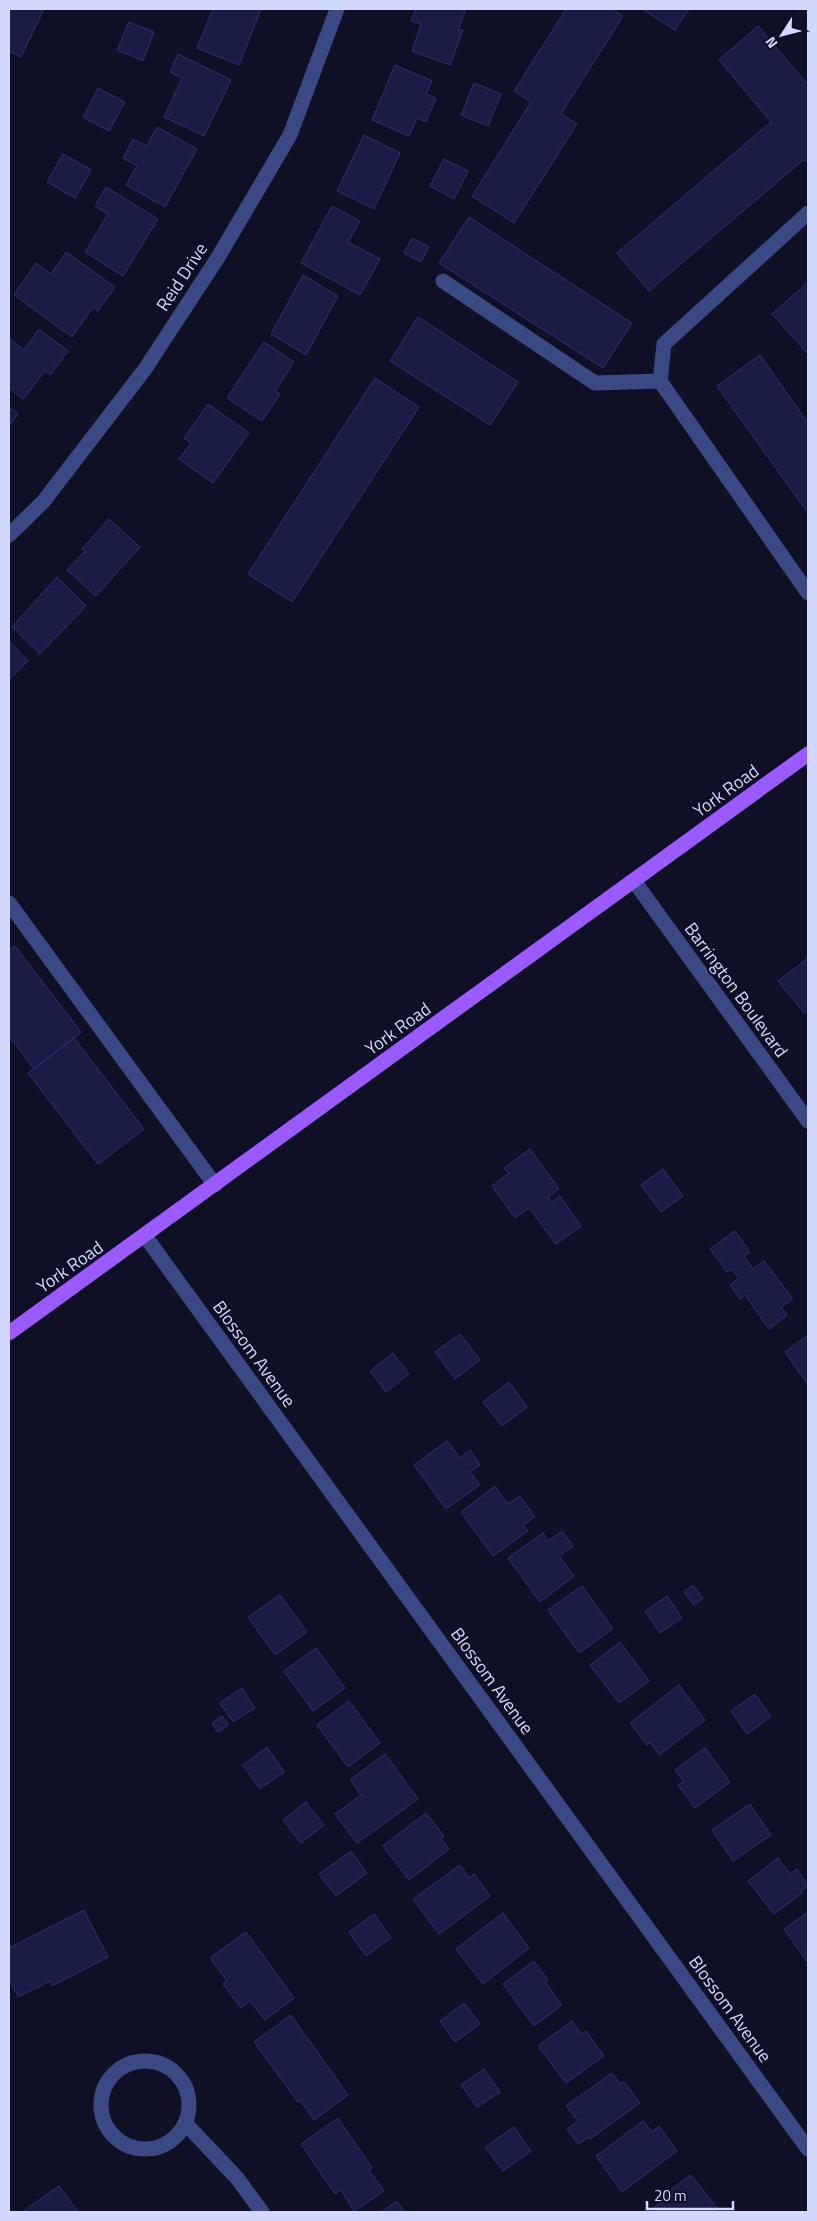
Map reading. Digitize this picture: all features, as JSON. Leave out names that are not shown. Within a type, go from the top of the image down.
[{"type":"main road","name":"York Road","points":[[9,1333],[808,754]]},
{"type":"street","name":"Reid Drive","points":[[9,535],[43,502],[146,369],[217,259],[290,135],[337,9]]},
{"type":"street","points":[[808,213],[664,344],[660,381],[808,593]]},
{"type":"street","points":[[443,281],[595,383],[660,381]]},
{"type":"street","name":"Barrington Boulevard","points":[[634,881],[808,1121]]},
{"type":"street","points":[[9,903],[215,1185]]},
{"type":"street","name":"Blossom Avenue","points":[[145,1236],[808,2149]]},
{"type":"street","points":[[141,2061],[163,2064],[182,2079],[190,2101],[186,2124],[172,2142],[150,2150],[127,2146],[110,2132],[101,2110],[105,2087],[119,2069],[141,2061]]},
{"type":"street","points":[[186,2124],[237,2178],[262,2212]]},
{"type":"building","points":[[9,9],[44,9],[21,57],[9,51]]},
{"type":"building","points":[[213,9],[261,9],[239,65],[197,48]]},
{"type":"building","points":[[416,9],[466,9],[458,30],[463,30],[450,65],[412,51],[421,24],[411,21]]},
{"type":"building","points":[[566,9],[612,9],[623,16],[561,114],[577,124],[514,223],[472,196],[531,102],[514,91]]},
{"type":"building","points":[[642,9],[689,9],[675,30]]},
{"type":"building","points":[[129,22],[154,32],[143,61],[117,50]]},
{"type":"building","points":[[758,26],[808,85],[808,159],[803,160],[649,291],[617,253],[771,122],[719,60]]},
{"type":"building","points":[[178,54],[231,80],[204,136],[164,117],[182,78],[170,72]]},
{"type":"building","points":[[395,65],[432,81],[426,94],[436,98],[426,122],[417,118],[409,136],[372,120]]},
{"type":"building","points":[[474,83],[501,94],[488,126],[461,115]]},
{"type":"building","points":[[98,88],[125,102],[109,131],[83,117]]},
{"type":"building","points":[[157,127],[197,149],[165,207],[126,185],[137,166],[123,158],[133,139],[147,146]]},
{"type":"building","points":[[364,135],[400,153],[374,209],[337,191]]},
{"type":"building","points":[[63,154],[91,170],[75,198],[47,182]]},
{"type":"building","points":[[444,159],[468,171],[454,199],[430,186]]},
{"type":"building","points":[[106,187],[158,219],[123,276],[85,252],[108,214],[95,206]]},
{"type":"building","points":[[332,206],[360,221],[348,242],[380,259],[360,295],[301,263]]},
{"type":"building","points":[[469,217],[632,323],[603,368],[439,263]]},
{"type":"building","points":[[412,238],[429,247],[421,262],[404,253]]},
{"type":"building","points":[[66,252],[115,287],[98,311],[93,307],[72,337],[14,295],[36,263],[51,274]]},
{"type":"building","points":[[303,275],[338,296],[306,355],[271,334]]},
{"type":"building","points":[[808,282],[808,352],[807,353],[772,314]]},
{"type":"building","points":[[418,317],[518,382],[490,425],[390,361]]},
{"type":"building","points":[[39,329],[68,351],[50,375],[45,371],[23,399],[9,388],[9,338],[24,350]]},
{"type":"building","points":[[264,342],[294,362],[275,391],[280,394],[262,421],[227,398]]},
{"type":"building","points":[[760,355],[808,423],[808,513],[717,386]]},
{"type":"building","points":[[375,378],[419,407],[292,602],[248,574]]},
{"type":"building","points":[[208,404],[249,433],[213,483],[179,459],[191,443],[184,438]]},
{"type":"building","points":[[9,406],[18,414],[9,426]]},
{"type":"building","points":[[109,519],[140,547],[96,596],[67,570],[85,551],[82,549]]},
{"type":"building","points":[[57,577],[86,606],[40,654],[12,627]]},
{"type":"building","points":[[9,641],[28,661],[9,680]]},
{"type":"building","points":[[15,946],[81,1032],[34,1069],[9,1036],[9,950]]},
{"type":"building","points":[[808,958],[808,1010],[804,1013],[778,981]]},
{"type":"building","points":[[74,1038],[144,1129],[98,1164],[28,1073]]},
{"type":"building","points":[[530,1149],[559,1189],[548,1197],[552,1202],[560,1196],[581,1226],[556,1244],[529,1208],[515,1218],[492,1186],[509,1173],[504,1168]]},
{"type":"building","points":[[663,1169],[683,1196],[661,1212],[641,1185]]},
{"type":"building","points":[[735,1231],[750,1252],[744,1256],[753,1269],[764,1261],[793,1299],[781,1307],[787,1315],[769,1329],[745,1295],[740,1299],[730,1285],[739,1278],[731,1269],[727,1272],[710,1249]]},
{"type":"building","points":[[460,1334],[480,1360],[455,1379],[435,1352]]},
{"type":"building","points":[[808,1335],[808,1385],[785,1352]]},
{"type":"building","points":[[393,1353],[409,1374],[386,1392],[370,1371]]},
{"type":"building","points":[[509,1382],[527,1407],[502,1426],[483,1402]]},
{"type":"building","points":[[447,1441],[460,1458],[470,1450],[480,1465],[470,1472],[480,1485],[446,1509],[414,1465]]},
{"type":"building","points":[[495,1486],[508,1504],[520,1496],[535,1517],[523,1525],[528,1531],[493,1556],[461,1512]]},
{"type":"building","points":[[562,1531],[573,1546],[559,1556],[574,1576],[540,1602],[508,1558],[543,1533],[548,1541]]},
{"type":"building","points":[[693,1585],[703,1598],[694,1605],[684,1592]]},
{"type":"building","points":[[582,1586],[613,1629],[579,1653],[548,1610]]},
{"type":"building","points":[[280,1595],[307,1632],[275,1655],[248,1617]]},
{"type":"building","points":[[667,1596],[682,1618],[660,1633],[645,1611]]},
{"type":"building","points":[[620,1642],[649,1681],[619,1703],[590,1665]]},
{"type":"building","points":[[316,1648],[345,1688],[313,1711],[284,1671]]},
{"type":"building","points":[[679,1685],[705,1720],[659,1755],[650,1742],[647,1745],[630,1723]]},
{"type":"building","points":[[242,1688],[255,1708],[233,1722],[220,1703]]},
{"type":"building","points":[[755,1694],[771,1717],[747,1734],[731,1711]]},
{"type":"building","points":[[349,1701],[380,1743],[348,1767],[317,1725]]},
{"type":"building","points":[[222,1716],[229,1724],[218,1732],[212,1724]]},
{"type":"building","points":[[267,1747],[284,1772],[260,1789],[243,1765]]},
{"type":"building","points":[[705,1748],[730,1782],[695,1808],[678,1785],[684,1782],[675,1770]]},
{"type":"building","points":[[385,1754],[418,1799],[357,1843],[335,1814],[361,1795],[350,1780]]},
{"type":"building","points":[[306,1802],[324,1825],[301,1843],[283,1820]]},
{"type":"building","points":[[750,1804],[771,1835],[733,1861],[712,1830]]},
{"type":"building","points":[[426,1813],[444,1836],[441,1839],[449,1849],[409,1880],[383,1846]]},
{"type":"building","points":[[351,1851],[367,1873],[336,1896],[319,1874]]},
{"type":"building","points":[[778,1858],[790,1874],[797,1869],[808,1886],[801,1891],[802,1893],[774,1914],[748,1881]]},
{"type":"building","points":[[460,1865],[469,1878],[474,1874],[490,1896],[439,1934],[413,1899]]},
{"type":"building","points":[[84,1910],[108,1957],[52,1986],[51,1981],[18,1997],[9,1979],[9,1948]]},
{"type":"building","points":[[808,1912],[808,1963],[784,1929]]},
{"type":"building","points":[[503,1913],[529,1948],[483,1984],[456,1949]]},
{"type":"building","points":[[374,1914],[391,1938],[366,1956],[349,1932]]},
{"type":"building","points":[[246,1932],[294,1998],[265,2020],[250,2001],[241,2008],[223,1984],[227,1981],[210,1958]]},
{"type":"building","points":[[534,1961],[548,1980],[545,1982],[562,2005],[534,2026],[503,1984]]},
{"type":"building","points":[[464,2003],[480,2024],[455,2042],[440,2021]]},
{"type":"building","points":[[291,2015],[348,2095],[314,2120],[300,2100],[298,2102],[254,2042]]},
{"type":"building","points":[[572,2021],[581,2034],[586,2031],[604,2056],[566,2083],[538,2046]]},
{"type":"building","points":[[484,2069],[500,2092],[477,2107],[461,2085]]},
{"type":"building","points":[[612,2073],[620,2084],[624,2082],[640,2103],[590,2139],[589,2137],[578,2144],[567,2129],[578,2121],[566,2106]]},
{"type":"building","points":[[338,2118],[372,2168],[369,2170],[384,2191],[354,2211],[341,2190],[335,2194],[301,2144]]},
{"type":"building","points":[[643,2121],[652,2132],[659,2126],[677,2151],[622,2192],[596,2156]]},
{"type":"building","points":[[514,2127],[531,2151],[503,2171],[485,2147]]},
{"type":"building","points":[[691,2175],[718,2209],[713,2212],[659,2212],[655,2207],[664,2200],[662,2196]]},
{"type":"building","points":[[59,2186],[78,2212],[22,2212]]},
{"type":"building","points":[[397,2201],[405,2212],[381,2212]]}]
